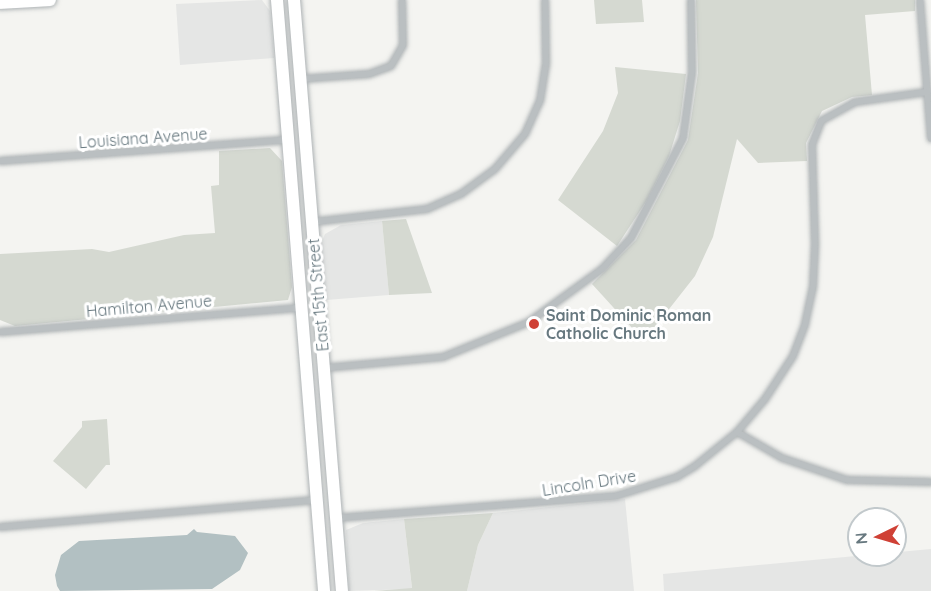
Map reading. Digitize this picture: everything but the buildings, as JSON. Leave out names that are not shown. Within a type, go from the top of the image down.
[{"type":"main road","points":[[0,3],[50,0]]},
{"type":"main road","name":"East 15th Street","points":[[277,0],[324,591]]},
{"type":"main road","name":"East 15th Street","points":[[294,0],[342,591]]},
{"type":"main road","points":[[288,140],[306,139]]},
{"type":"main road","points":[[294,224],[312,222]]},
{"type":"main road","points":[[301,308],[319,306]]},
{"type":"main road","points":[[306,370],[324,368]]},
{"type":"main road","points":[[316,500],[334,499]]},
{"type":"main road","points":[[318,520],[336,519]]},
{"type":"street","points":[[301,79],[369,74],[391,66],[404,45],[402,0]]},
{"type":"street","points":[[312,222],[427,209],[461,194],[495,169],[525,134],[540,101],[546,64],[544,0]]},
{"type":"street","points":[[324,368],[443,357],[529,322],[602,269],[631,237],[682,138],[692,72],[691,0]]},
{"type":"street","points":[[920,0],[928,75],[931,139]]},
{"type":"street","name":"Lincoln Drive","points":[[336,519],[616,496],[677,477],[737,432],[765,399],[792,356],[805,324],[813,287],[815,244],[812,145],[821,121],[855,102],[927,92]]},
{"type":"street","name":"Louisiana Avenue","points":[[0,161],[288,140]]},
{"type":"street","name":"Hamilton Avenue","points":[[0,332],[301,308]]},
{"type":"street","points":[[737,432],[782,458],[847,480],[931,482]]},
{"type":"street","points":[[0,527],[316,500]]},
{"type":"shaded area","points":[[262,0],[270,11],[274,58],[180,65],[176,4]]},
{"type":"shaded area","points":[[594,0],[642,0],[644,22],[596,24]]},
{"type":"shaded area","points":[[696,0],[915,0],[915,11],[865,15],[872,95],[852,97],[822,111],[806,143],[807,161],[758,163],[737,139],[713,237],[695,276],[644,341],[592,284],[636,240],[688,140],[698,73]]},
{"type":"shaded area","points":[[615,67],[686,74],[680,121],[669,156],[647,200],[617,246],[558,200],[603,131],[618,93]]},
{"type":"shaded area","points":[[270,148],[282,161],[292,287],[288,300],[15,326],[0,320],[0,254],[92,249],[109,252],[184,235],[215,233],[211,186],[219,185],[219,151]]},
{"type":"shaded area","points":[[406,219],[432,293],[389,295],[382,221]]},
{"type":"shaded area","points":[[382,221],[389,295],[326,300],[321,244],[325,234],[341,225]]},
{"type":"shaded area","points":[[107,419],[110,465],[106,465],[86,489],[53,461],[82,427],[82,421]]},
{"type":"shaded area","points":[[625,499],[634,591],[467,591],[478,545],[493,513]]},
{"type":"shaded area","points":[[493,513],[478,545],[467,591],[374,591],[412,588],[404,519]]},
{"type":"shaded area","points":[[404,519],[412,589],[349,591],[346,530],[363,523]]},
{"type":"shaded area","points":[[194,529],[197,532],[235,536],[248,553],[240,570],[212,589],[60,591],[57,586],[55,575],[61,555],[79,541],[187,535]]},
{"type":"shaded area","points":[[931,549],[931,591],[664,591],[663,574],[847,557],[847,567],[907,567],[907,551]]},
{"type":"place","name":"Saint Dominic Roman Catholic Church","points":[[534,324]]}]
